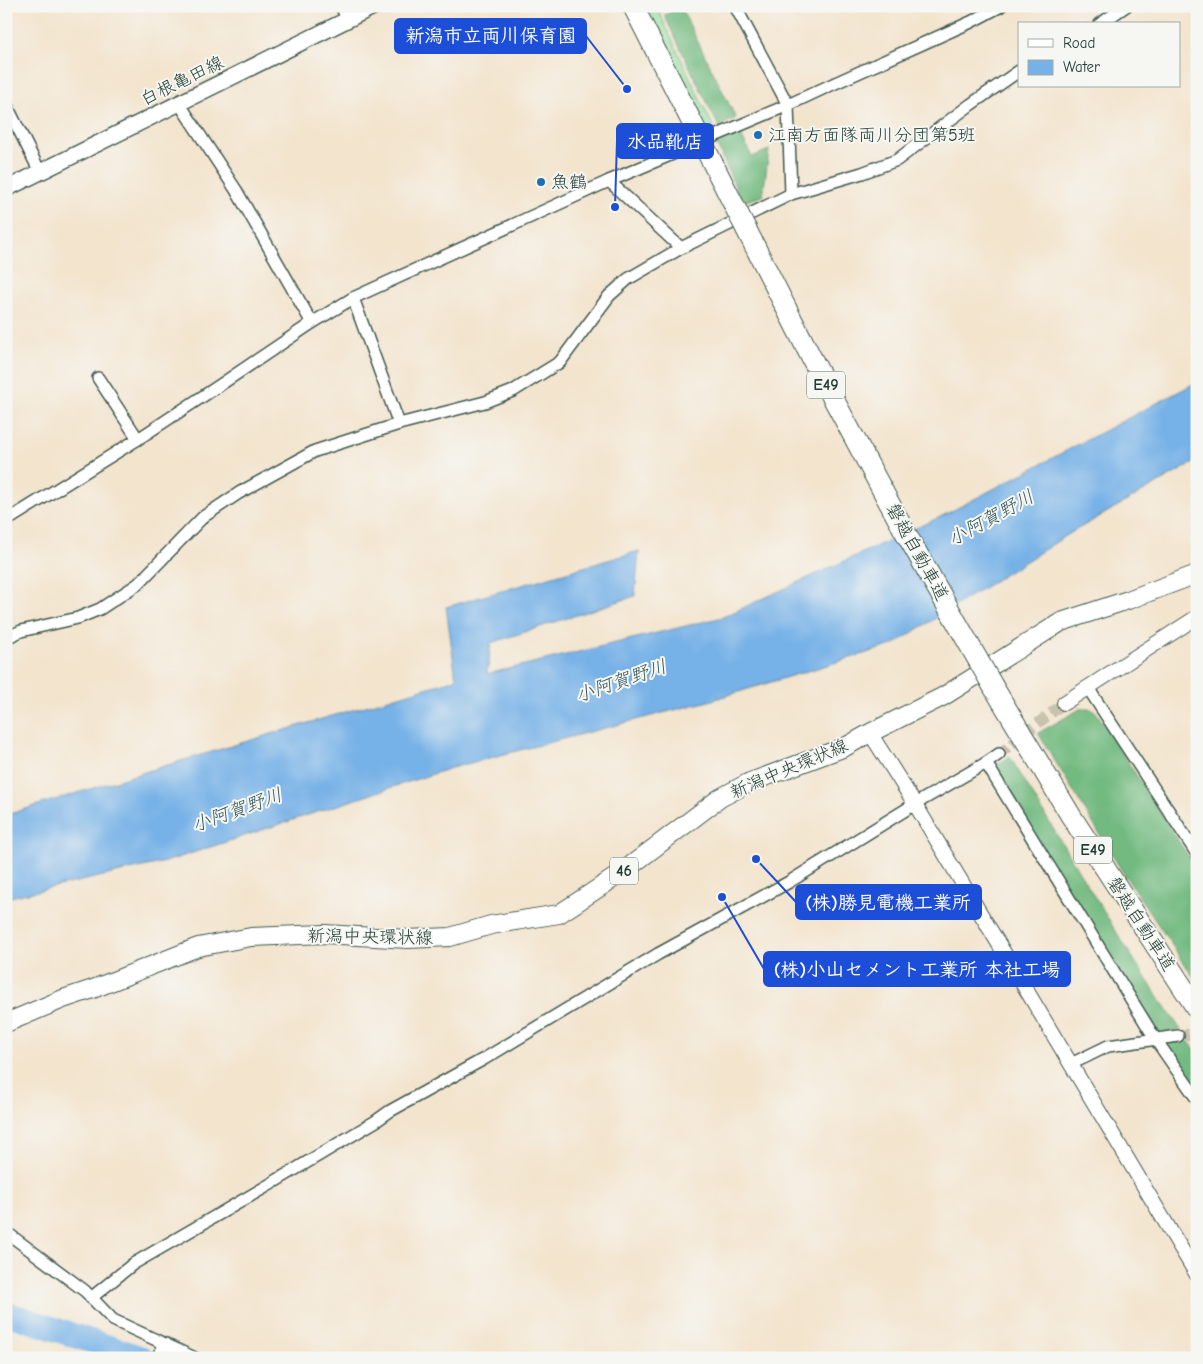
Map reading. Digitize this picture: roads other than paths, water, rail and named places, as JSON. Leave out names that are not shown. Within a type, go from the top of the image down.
[{"type":"highway","name":"磐越自動車道","points":[[633,6],[817,368],[900,523],[994,688],[1071,816],[1197,1008]]},
{"type":"main road","name":"白根亀田線","points":[[6,189],[375,6]]},
{"type":"main road","name":"新潟中央環状線","points":[[6,1023],[198,947],[251,937],[325,934],[408,940],[450,937],[491,925],[559,914],[617,876],[720,798],[748,783],[845,747],[944,696],[1061,622],[1128,600],[1197,574]]},
{"type":"street","points":[[341,6],[348,20]]},
{"type":"street","points":[[735,6],[788,105],[791,194]]},
{"type":"street","points":[[6,521],[138,439],[312,323],[353,298],[610,181],[788,105],[971,22],[1001,6]]},
{"type":"street","points":[[1103,22],[1126,6]]},
{"type":"street","points":[[6,638],[21,631],[78,618],[100,609],[138,584],[203,518],[239,492],[314,452],[399,424],[485,402],[513,391],[560,362],[609,296],[628,279],[681,248],[791,194],[862,173],[897,160],[1018,72]]},
{"type":"street","points":[[180,103],[236,190],[312,323]]},
{"type":"street","points":[[6,104],[40,172]]},
{"type":"street","points":[[610,181],[681,248]]},
{"type":"street","points":[[353,298],[399,424]]},
{"type":"street","points":[[98,378],[138,439]]},
{"type":"street","points":[[1064,703],[1197,617]]},
{"type":"street","points":[[1088,688],[1197,854]]},
{"type":"street","points":[[870,733],[915,804],[1197,1275]]},
{"type":"street","points":[[91,1298],[133,1264],[269,1185],[390,1111],[484,1059],[658,954],[789,882],[915,804],[986,764],[999,754]]},
{"type":"street","points":[[986,764],[1156,1040],[1197,1099]]},
{"type":"street","points":[[1071,1064],[1108,1046],[1178,1036]]},
{"type":"street","points":[[6,1232],[85,1291],[114,1320],[161,1351],[195,1358]]},
{"type":"water","name":"小阿賀野川","points":[[1197,382],[1197,461],[1069,534],[893,645],[709,701],[451,768],[165,862],[6,898],[6,815],[456,679],[446,607],[639,551],[635,596],[491,643],[487,674],[723,617],[942,516]]},
{"type":"waterway","points":[[6,1313],[142,1358]]},
{"type":"tunnel","points":[[999,754],[1064,703]]},
{"type":"tunnel","points":[[1178,1036],[1197,1033]]},
{"type":"place","name":"新潟市立両川保育園","points":[[627,89]]},
{"type":"place","name":"江南方面隊両川分団第5班","points":[[758,135]]},
{"type":"place","name":"魚鶴","points":[[541,182]]},
{"type":"place","name":"水品靴店","points":[[615,207]]},
{"type":"place","name":"(株)勝見電機工業所","points":[[756,859]]},
{"type":"place","name":"(株)小山セメント工業所 本社工場","points":[[722,897]]}]
